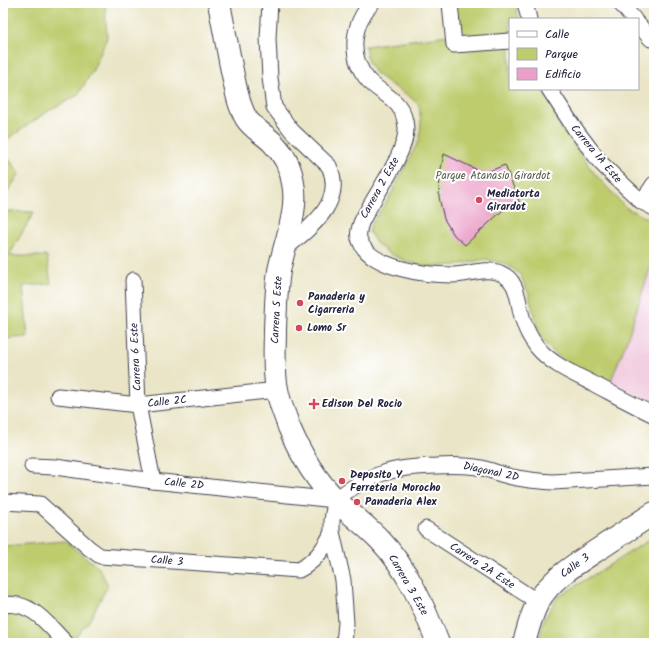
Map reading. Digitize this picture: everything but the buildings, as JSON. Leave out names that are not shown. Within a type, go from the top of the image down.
[{"type":"street","name":"Carrera 5 Este","points":[[219,3],[236,89],[242,109],[247,119],[273,143],[280,152],[291,172],[295,194],[294,206],[284,249],[277,291],[274,354],[277,390],[290,427],[304,458],[317,478],[335,500]]},
{"type":"street","points":[[270,3],[268,38],[270,78],[274,107],[292,131],[329,166],[334,182],[331,199],[324,213],[284,249]]},
{"type":"street","name":"Carrera 2 Este","points":[[372,3],[363,14],[356,30],[356,56],[368,79],[389,96],[399,107],[405,120],[406,135],[402,149],[361,223],[359,240],[364,248],[380,261],[405,270],[421,273],[454,275],[492,271],[501,273],[509,279],[515,287],[522,319],[526,329],[544,355],[561,367],[654,415]]},
{"type":"street","points":[[450,3],[454,45],[509,41]]},
{"type":"street","points":[[525,3],[529,18]]},
{"type":"street","points":[[620,3],[633,18]]},
{"type":"street","points":[[639,26],[648,40]]},
{"type":"street","name":"Carrera 1A Este","points":[[551,90],[562,111],[588,147],[614,176],[648,205]]},
{"type":"street","points":[[648,205],[654,184]]},
{"type":"street","name":"Carrera 6 Este","points":[[133,280],[138,405],[153,481]]},
{"type":"street","name":"Calle 2C","points":[[58,396],[138,405],[277,390]]},
{"type":"street","name":"Calle 2D","points":[[32,466],[55,467],[153,481],[335,500]]},
{"type":"street","name":"Diagonal 2D","points":[[335,500],[359,482],[392,470],[419,466],[468,466],[509,476],[553,482],[654,476]]},
{"type":"street","points":[[335,500],[332,532],[342,580],[346,623],[344,643]]},
{"type":"street","name":"Carrera 3 Este","points":[[335,500],[380,540],[390,552],[411,584],[438,643]]},
{"type":"street","name":"Calle 3","points":[[3,502],[40,504],[100,556],[299,570],[316,557],[326,544],[332,532]]},
{"type":"street","name":"Calle 3","points":[[524,643],[531,618],[538,602],[546,590],[566,571],[654,513]]},
{"type":"street","name":"Carrera 2A Este","points":[[426,530],[538,602]]},
{"type":"street","points":[[3,605],[21,605],[34,610],[66,643]]},
{"type":"shaded area","points":[[654,256],[654,403],[610,383],[626,343]]},
{"type":"green space","points":[[3,3],[105,3],[107,38],[93,70],[78,95],[47,112],[3,142],[3,79],[7,76],[3,57]]},
{"type":"green space","name":"Parque Atanasio Girardot","points":[[454,3],[515,3],[519,18],[509,18],[509,90],[544,90],[561,128],[595,174],[625,207],[654,222],[654,256],[626,343],[610,383],[563,360],[548,347],[539,335],[529,294],[520,274],[506,264],[486,259],[455,265],[430,267],[408,262],[388,253],[376,243],[369,232],[371,224],[388,200],[419,140],[421,123],[419,105],[409,96],[375,73],[368,62],[365,46],[456,34]]},
{"type":"green space","points":[[3,152],[20,173],[3,199]]},
{"type":"green space","points":[[3,211],[34,212],[9,256],[47,256],[51,284],[23,286],[28,337],[3,339]]},
{"type":"green space","points":[[654,537],[654,643],[538,643],[544,619],[558,597]]},
{"type":"green space","points":[[65,541],[99,568],[108,585],[89,621],[70,643],[3,643],[3,546]]},
{"type":"place","name":"Mediatorta Girardot","points":[[479,200]]},
{"type":"place","name":"Panaderia y Cigarreria","points":[[300,303]]},
{"type":"place","name":"Lomo Sr","points":[[299,328]]},
{"type":"place","name":"Edison Del Rocio","points":[[314,404]]},
{"type":"place","name":"Deposito Y Ferreteria Morocho","points":[[342,481]]},
{"type":"place","name":"Panaderia Alex","points":[[357,502]]}]
